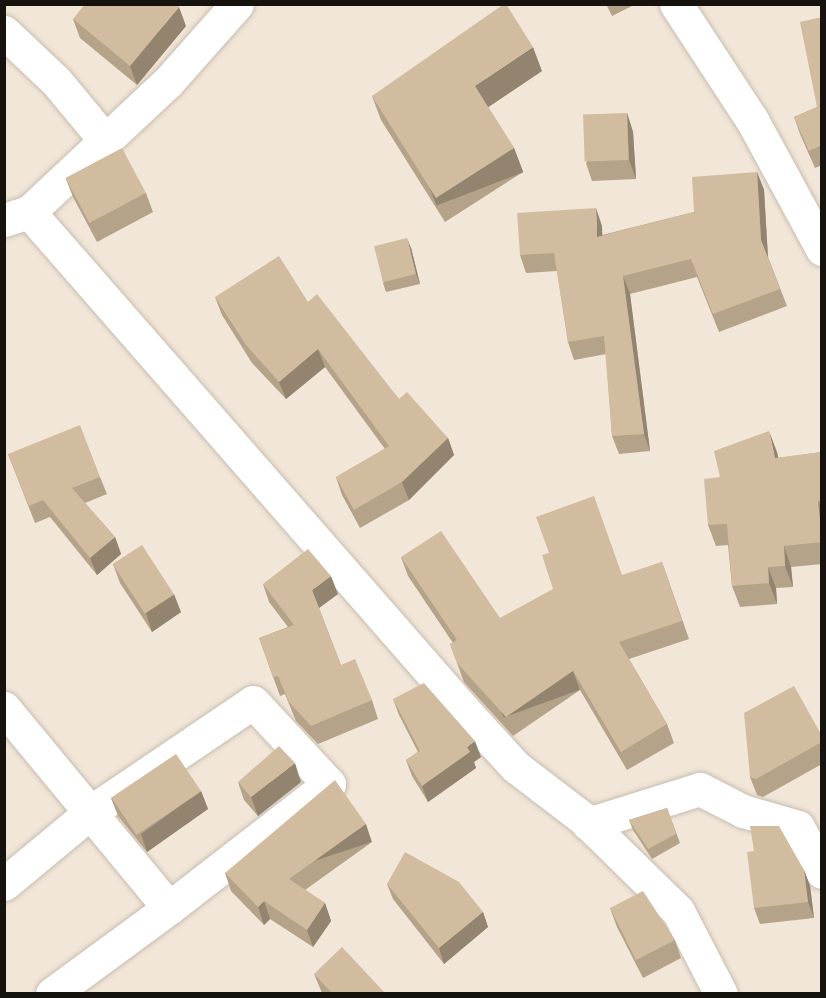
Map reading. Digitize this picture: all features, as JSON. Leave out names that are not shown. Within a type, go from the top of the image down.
[{"type":"street","points":[[237,4],[168,82],[16,216],[516,766],[588,824],[678,911],[721,993]]},
{"type":"street","points":[[676,4],[752,120],[822,249]]},
{"type":"street","points":[[4,32],[104,139]]},
{"type":"street","points":[[4,884],[92,811],[253,702],[329,784],[169,908],[52,993]]},
{"type":"street","points":[[4,708],[92,811],[169,908]]},
{"type":"street","points":[[588,824],[700,789],[743,811],[798,827],[822,872]]},
{"type":"building","points":[[85,4],[177,4],[179,7],[130,66],[73,19]]},
{"type":"building","points":[[504,4],[533,47],[475,86],[514,148],[436,198],[372,96]]},
{"type":"building","points":[[822,17],[822,145],[809,151],[794,117],[817,107],[800,22]]},
{"type":"building","points":[[627,113],[629,160],[585,162],[583,115]]},
{"type":"building","points":[[122,148],[146,193],[89,223],[65,178]]},
{"type":"building","points":[[757,172],[761,240],[780,289],[713,314],[691,259],[623,276],[644,434],[612,436],[604,336],[568,342],[554,253],[520,255],[517,213],[596,208],[597,237],[694,212],[692,177]]},
{"type":"building","points":[[407,238],[416,274],[383,282],[374,246]]},
{"type":"building","points":[[279,256],[308,302],[317,294],[399,399],[407,392],[448,438],[402,482],[354,510],[336,477],[389,446],[318,349],[279,382],[246,345],[215,297]]},
{"type":"building","points":[[80,425],[100,477],[72,488],[115,537],[90,558],[43,500],[29,506],[8,454]]},
{"type":"building","points":[[769,431],[775,458],[822,452],[822,501],[818,501],[822,542],[784,546],[785,566],[768,567],[769,583],[732,586],[727,524],[708,525],[704,479],[720,477],[714,451]]},
{"type":"building","points":[[594,496],[622,575],[662,562],[682,621],[619,642],[667,724],[621,752],[573,671],[506,717],[457,663],[450,644],[457,640],[401,557],[441,531],[500,618],[553,589],[542,555],[549,553],[536,517]]},
{"type":"building","points":[[142,545],[174,594],[145,614],[113,564]]},
{"type":"building","points":[[308,549],[331,576],[312,590],[341,665],[355,659],[372,700],[311,726],[289,702],[278,676],[273,677],[259,638],[294,625],[263,584]]},
{"type":"building","points":[[424,683],[475,741],[467,747],[470,752],[422,786],[406,760],[420,751],[393,699]]},
{"type":"building","points":[[794,686],[822,736],[822,742],[756,779],[750,777],[744,713]]},
{"type":"building","points":[[279,746],[295,763],[251,797],[238,782]]},
{"type":"building","points":[[176,754],[201,791],[136,835],[111,798]]},
{"type":"building","points":[[335,780],[366,824],[289,879],[325,903],[307,930],[264,901],[258,907],[225,873]]},
{"type":"building","points":[[667,808],[676,834],[648,849],[629,820]]},
{"type":"building","points":[[750,826],[779,826],[804,870],[808,902],[754,908],[747,852],[754,851]]},
{"type":"building","points":[[405,852],[459,882],[483,912],[439,948],[387,884]]},
{"type":"building","points":[[643,891],[675,940],[636,960],[610,908]]},
{"type":"building","points":[[342,947],[385,993],[332,993],[314,974]]}]
